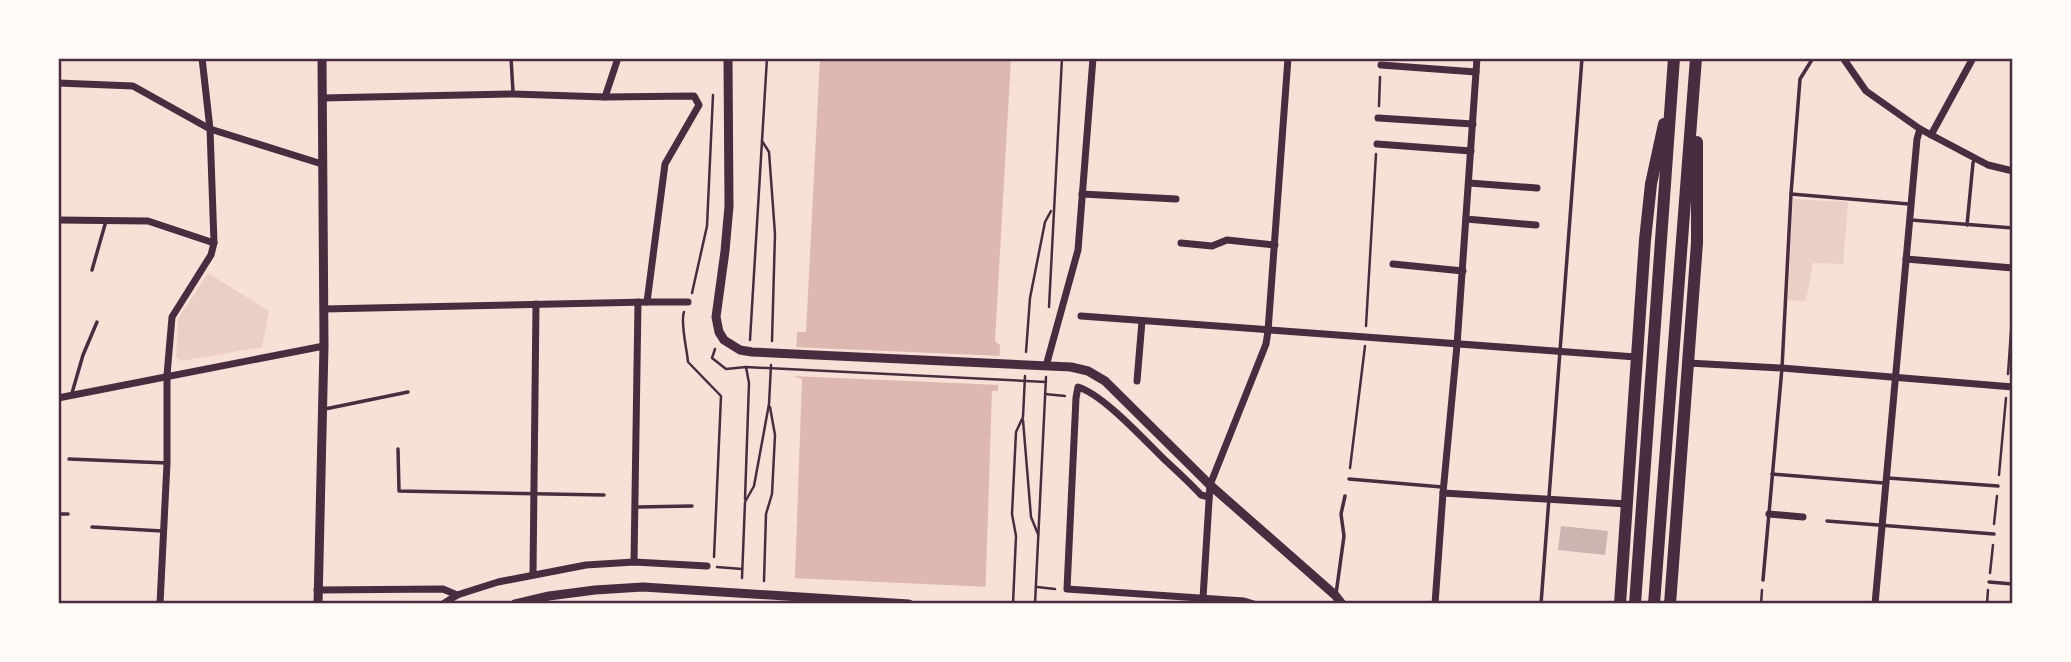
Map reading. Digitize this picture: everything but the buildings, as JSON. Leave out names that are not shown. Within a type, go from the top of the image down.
[{"type":"main road","points":[[1635,604],[1674,58]]},
{"type":"main road","points":[[1654,604],[1696,58]]},
{"type":"main road","points":[[1670,604],[1697,243],[1698,159],[1693,99]]},
{"type":"main road","points":[[1620,604],[1636,357],[1651,184],[1658,144],[1671,100]]},
{"type":"street","points":[[160,604],[167,463],[167,376],[172,317],[211,255],[214,243],[210,129],[202,58]]},
{"type":"street","points":[[318,604],[324,346],[322,58]]},
{"type":"street","points":[[605,97],[618,58]]},
{"type":"street","points":[[728,58],[729,206],[716,307],[719,332],[731,345],[752,352],[1071,367],[1088,371],[1105,381],[1210,485],[1342,604]]},
{"type":"street","points":[[1046,366],[1078,250],[1093,58]]},
{"type":"street","points":[[1203,598],[1210,485],[1266,344],[1288,58]]},
{"type":"street","points":[[1435,604],[1463,271],[1477,58]]},
{"type":"street","points":[[1843,58],[1866,91],[1920,129],[1988,165],[2013,171]]},
{"type":"street","points":[[1931,135],[1973,58]]},
{"type":"street","points":[[1381,65],[1476,72]]},
{"type":"street","points":[[58,83],[133,86],[210,129],[321,164]]},
{"type":"street","points":[[322,98],[513,94],[694,96],[699,105],[665,164],[647,302]]},
{"type":"street","points":[[1378,118],[1473,124]]},
{"type":"street","points":[[1875,604],[1920,129]]},
{"type":"street","points":[[1377,144],[1471,151]]},
{"type":"street","points":[[1469,183],[1536,188]]},
{"type":"street","points":[[1082,194],[1176,199]]},
{"type":"street","points":[[1466,219],[1536,225]]},
{"type":"street","points":[[58,220],[148,221],[214,243]]},
{"type":"street","points":[[1181,243],[1212,246],[1227,240],[1275,245]]},
{"type":"street","points":[[1906,259],[2013,268]]},
{"type":"street","points":[[1393,264],[1463,271]]},
{"type":"street","points":[[634,562],[638,302]]},
{"type":"street","points":[[324,309],[688,302]]},
{"type":"street","points":[[533,574],[536,304]]},
{"type":"street","points":[[1081,316],[1636,357]]},
{"type":"street","points":[[1137,381],[1142,321]]},
{"type":"street","points":[[58,398],[324,346]]},
{"type":"street","points":[[1688,363],[2010,386]]},
{"type":"street","points":[[1209,497],[1201,495],[1147,441],[1087,390],[1078,387],[1067,589],[1248,601],[1254,604]]},
{"type":"street","points":[[1444,490],[1627,504]]},
{"type":"street","points":[[1769,514],[1803,517]]},
{"type":"street","points":[[443,604],[457,595],[533,574],[586,565],[634,562],[710,567]]},
{"type":"street","points":[[515,604],[595,590],[643,587],[909,604]]},
{"type":"street","points":[[317,590],[443,589],[457,595]]},
{"type":"lane","points":[[511,58],[513,94]]},
{"type":"lane","points":[[1541,604],[1582,58]]},
{"type":"lane","points":[[1763,580],[1782,368],[1800,79],[1813,58]]},
{"type":"lane","points":[[1967,225],[1975,158]]},
{"type":"lane","points":[[1791,194],[1911,204]]},
{"type":"lane","points":[[92,270],[106,220]]},
{"type":"lane","points":[[1910,220],[2013,228]]},
{"type":"lane","points":[[71,395],[83,355],[97,322]]},
{"type":"lane","points":[[322,409],[408,392]]},
{"type":"lane","points":[[398,449],[399,491],[604,495]]},
{"type":"lane","points":[[68,459],[167,463]]},
{"type":"lane","points":[[1772,474],[1998,486]]},
{"type":"lane","points":[[1349,479],[1444,490]]},
{"type":"lane","points":[[1335,595],[1344,536],[1342,514],[1345,496]]},
{"type":"lane","points":[[634,507],[692,506]]},
{"type":"lane","points":[[58,514],[68,514]]},
{"type":"lane","points":[[1827,521],[1994,534]]},
{"type":"lane","points":[[92,527],[164,531]]},
{"type":"lane","points":[[1989,582],[2013,584]]},
{"type":"path","points":[[750,340],[767,58]]},
{"type":"path","points":[[1049,309],[1062,58]]},
{"type":"path","points":[[1378,118],[1381,65]]},
{"type":"path","points":[[1349,479],[1366,339],[1377,144]]},
{"type":"path","points":[[1029,365],[1030,298],[1045,222],[1053,208]]},
{"type":"path","points":[[1987,604],[2010,386],[2013,302]]},
{"type":"path","points":[[719,332],[712,358],[726,369],[746,367],[1045,382]]},
{"type":"path","points":[[1035,604],[1046,366]]},
{"type":"path","points":[[745,502],[749,383],[746,367]]},
{"type":"path","points":[[1025,377],[1023,416],[1031,517],[1038,536]]},
{"type":"path","points":[[1045,394],[1076,397]]},
{"type":"path","points":[[763,592],[766,514],[772,494],[775,435],[769,404]]},
{"type":"path","points":[[1013,604],[1016,536],[1012,514],[1016,432],[1023,416]]},
{"type":"path","points":[[710,567],[742,569]]},
{"type":"path","points":[[1035,587],[1059,589],[1060,579],[1067,579]]},
{"type":"path","points":[[1761,604],[1763,580]]},
{"type":"shaded area","points":[[820,58],[1011,58],[995,341],[1000,345],[998,391],[992,391],[985,604],[794,604],[802,379],[795,377],[797,332],[806,332]]},
{"type":"shaded area","points":[[1793,199],[1848,202],[1843,264],[1813,263],[1806,301],[1788,300]]},
{"type":"shaded area","points":[[208,273],[269,311],[262,347],[181,361],[176,357],[178,319]]},
{"type":"pier","points":[[793,347],[1003,356],[1001,385],[791,376]]},
{"type":"pier","points":[[792,578],[989,587],[989,604],[791,604]]}]
